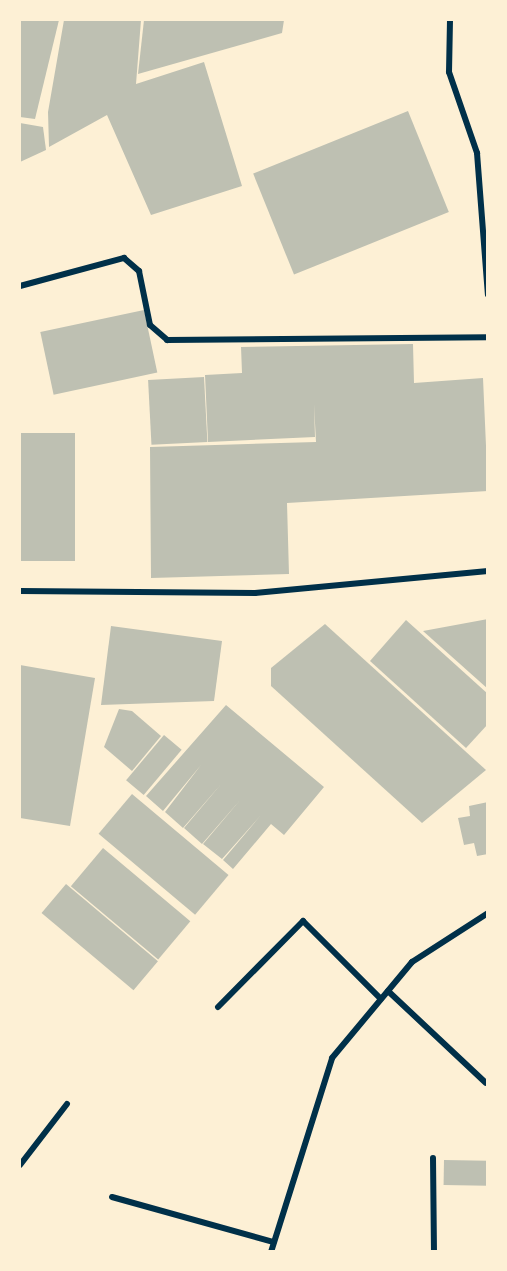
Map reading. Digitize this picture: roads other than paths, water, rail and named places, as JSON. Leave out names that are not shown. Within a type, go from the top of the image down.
[{"type":"street","points":[[450,20],[449,72],[477,153],[486,213],[488,295]]},
{"type":"street","points":[[20,286],[124,258],[139,271],[150,325],[167,340],[488,337]]},
{"type":"street","points":[[20,591],[255,593],[488,571]]},
{"type":"street","points":[[272,1251],[332,1058],[412,962],[488,913]]},
{"type":"street","points":[[218,1007],[303,921],[381,999]]},
{"type":"street","points":[[388,991],[486,1083]]},
{"type":"street","points":[[20,1165],[67,1104]]},
{"type":"street","points":[[433,1158],[434,1251]]},
{"type":"street","points":[[112,1197],[273,1242]]}]
